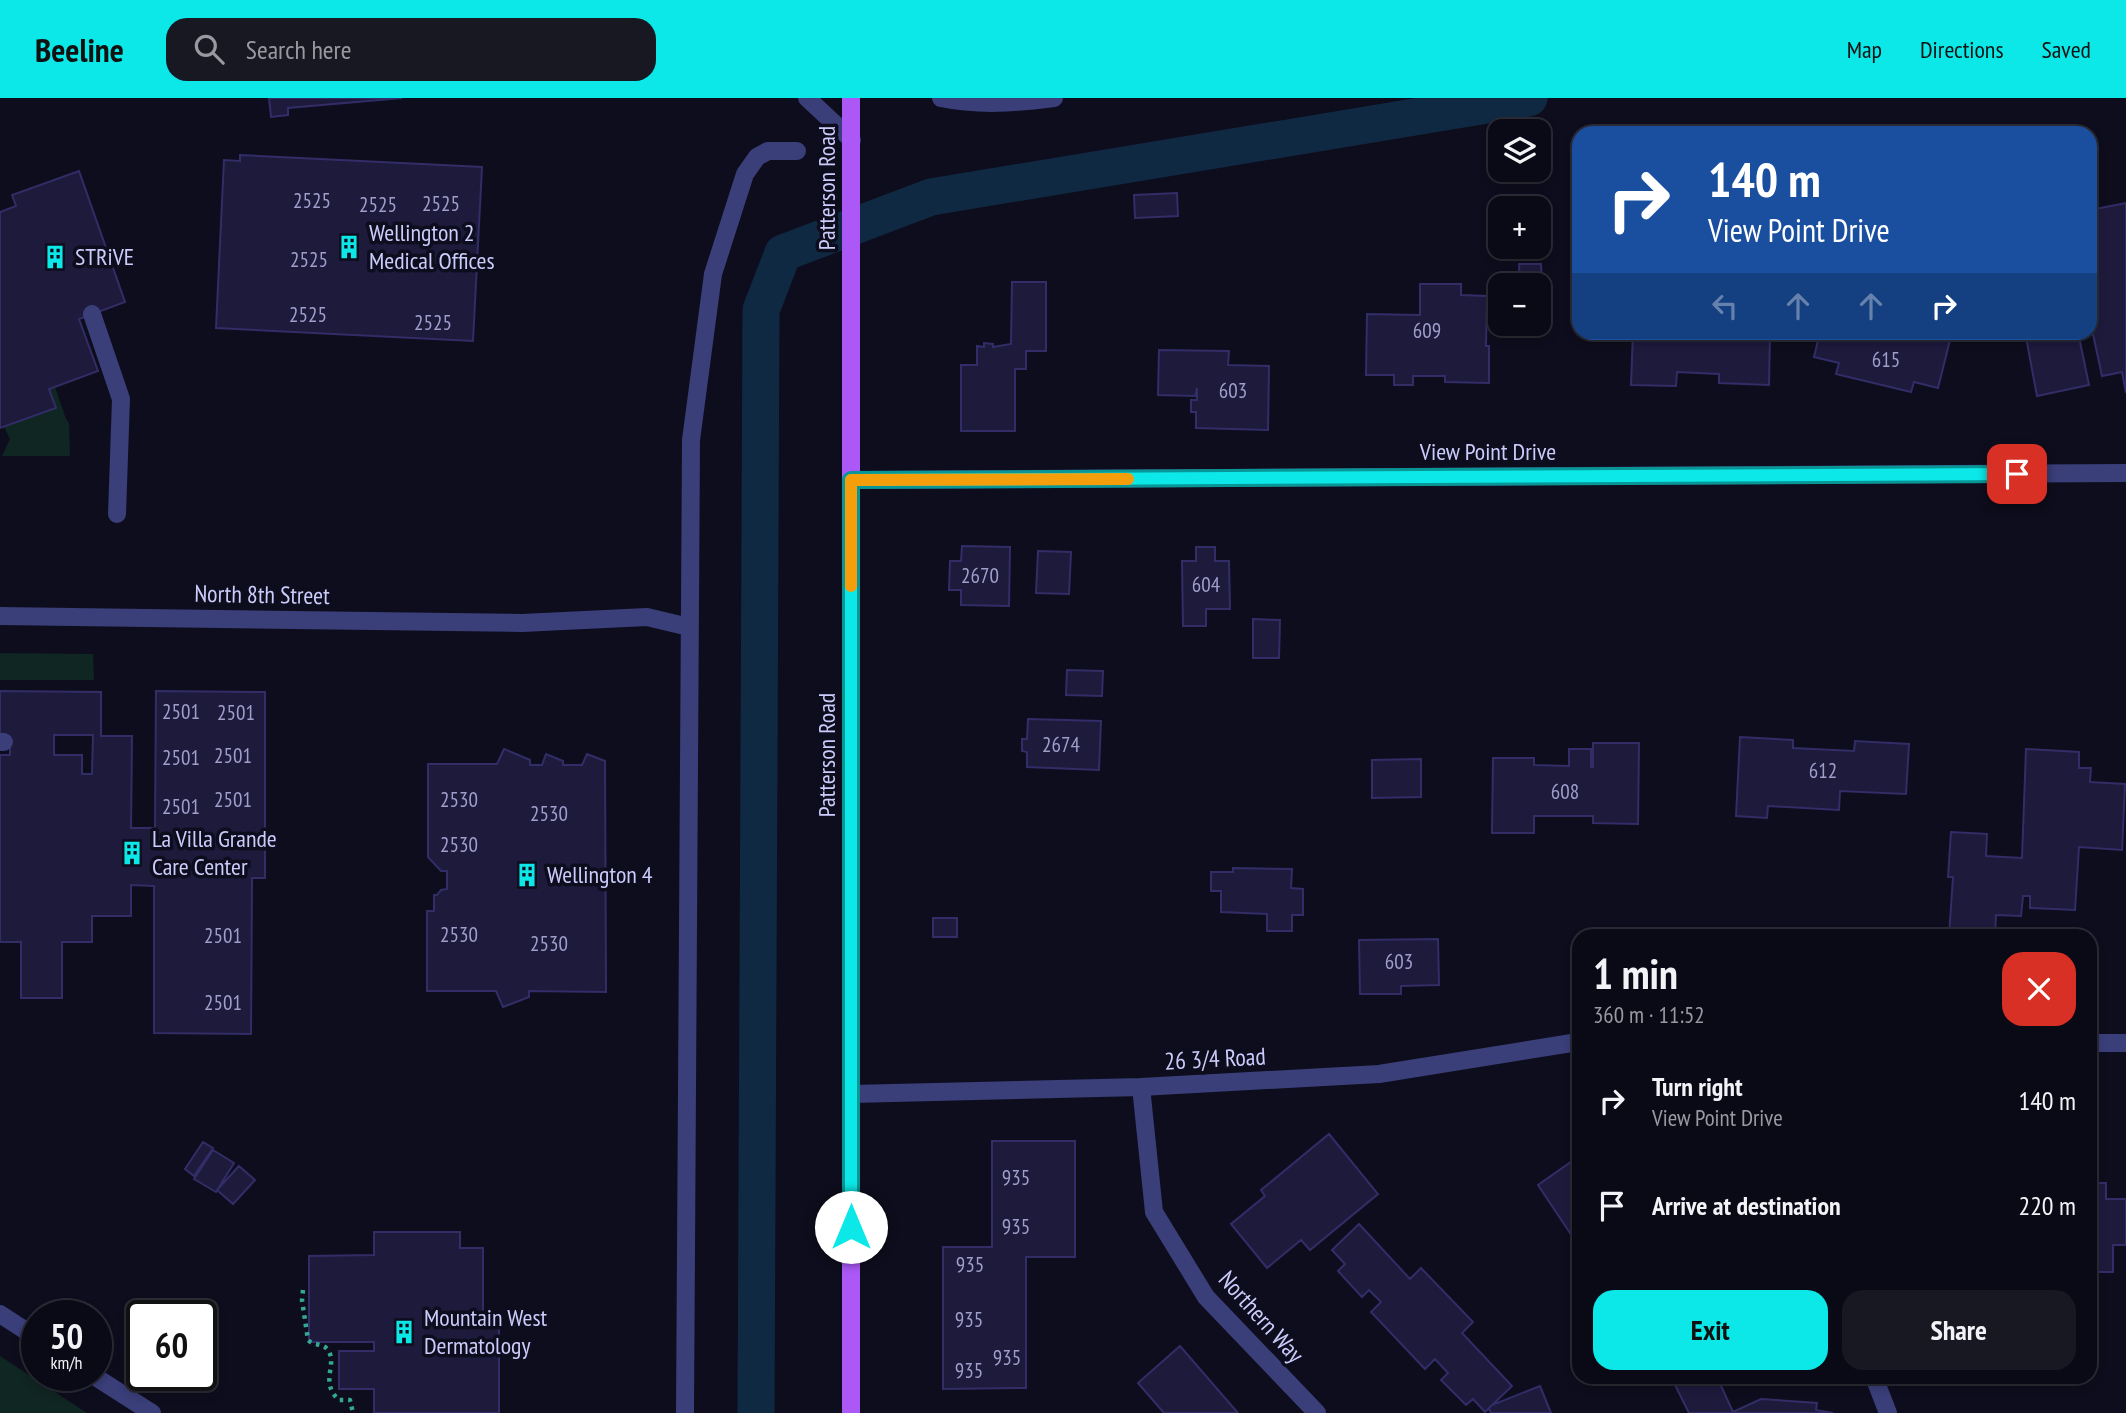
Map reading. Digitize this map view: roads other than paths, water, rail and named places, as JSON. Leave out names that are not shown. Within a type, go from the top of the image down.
[{"type":"main road","name":"Patterson Road","points":[[851,98],[851,1413]]},
{"type":"street","points":[[807,98],[852,140]]},
{"type":"street","points":[[941,98],[965,103],[1017,103],[1054,98]]},
{"type":"street","points":[[685,1413],[691,440],[713,274],[745,174],[757,157],[768,151],[797,151]]},
{"type":"street","points":[[92,314],[121,399],[117,514]]},
{"type":"street","name":"View Point Drive","points":[[851,480],[2126,473]]},
{"type":"street","name":"North 8th Street","points":[[0,616],[522,623],[647,617],[689,627]]},
{"type":"street","name":"26 3/4 Road","points":[[851,1094],[1141,1087],[1380,1074],[1572,1043]]},
{"type":"street","points":[[2097,1043],[2126,1043]]},
{"type":"street","name":"Northern Way","points":[[1141,1087],[1154,1212],[1206,1297],[1317,1413]]},
{"type":"street","points":[[0,1314],[21,1328]]},
{"type":"street","points":[[1877,1384],[1888,1413]]},
{"type":"street","points":[[112,1387],[152,1413]]},
{"type":"waterway","points":[[756,1413],[761,310],[783,253],[931,197],[1529,98]]},
{"type":"place","name":"Wellington 2 Medical Offices","points":[[349,247]]},
{"type":"place","name":"STRiVE","points":[[55,257]]},
{"type":"place","name":"La Villa Grande Care Center","points":[[132,853]]},
{"type":"place","name":"Wellington 4","points":[[527,875]]},
{"type":"place","name":"Mountain West Dermatology","points":[[404,1332]]}]
